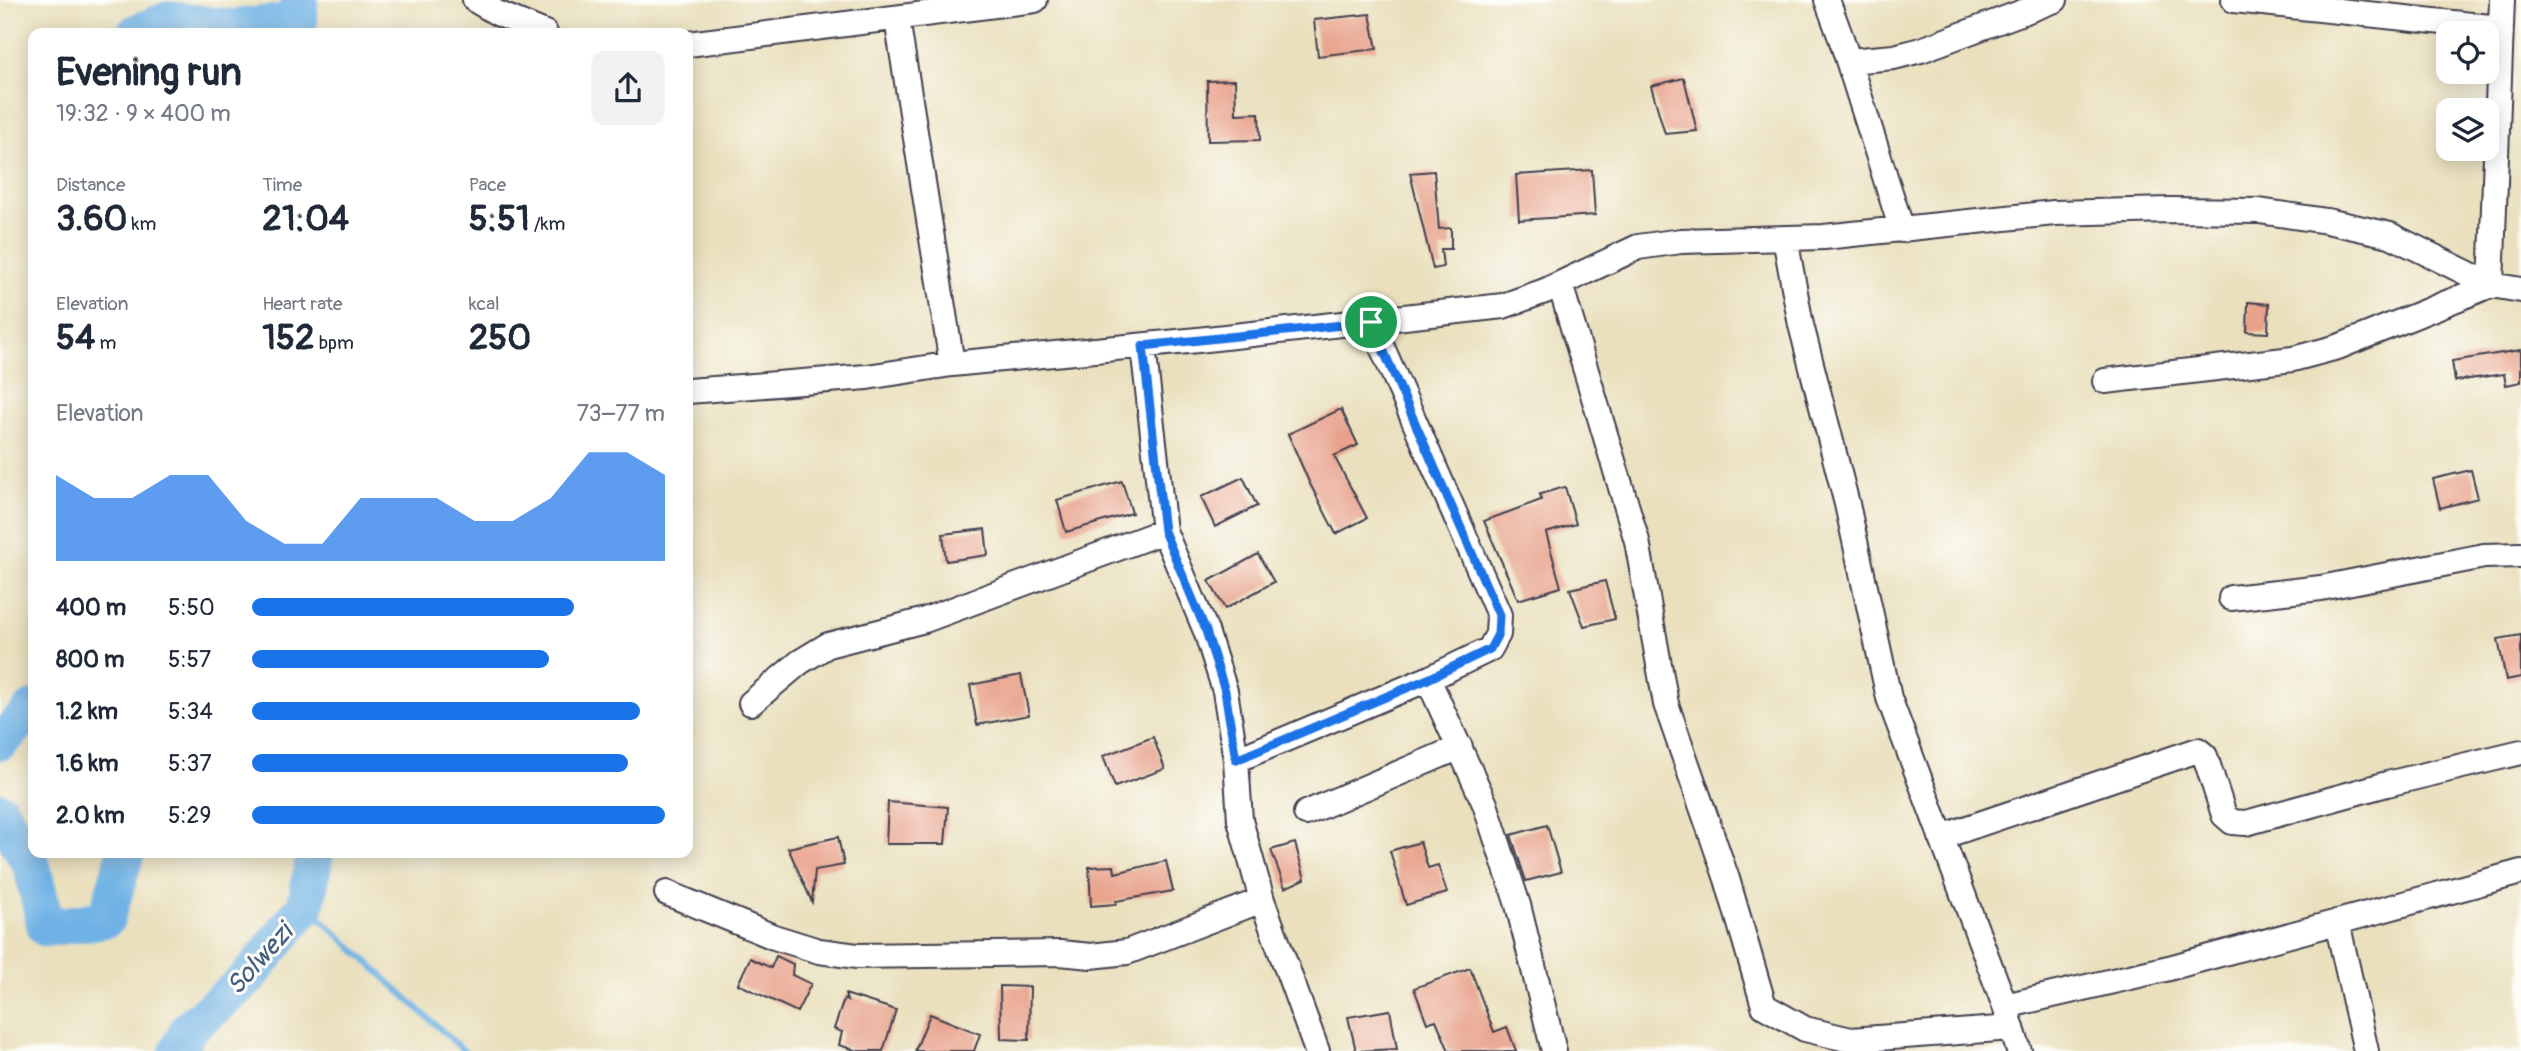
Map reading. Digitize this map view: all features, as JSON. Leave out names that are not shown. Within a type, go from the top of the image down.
[{"type":"street","points":[[475,0],[497,13],[533,28]]},
{"type":"street","points":[[693,43],[1035,0]]},
{"type":"street","points":[[1827,0],[1902,230]]},
{"type":"street","points":[[1849,61],[1894,57],[1921,50],[2055,0]]},
{"type":"street","points":[[2234,0],[2500,28]]},
{"type":"street","points":[[2491,285],[2502,0]]},
{"type":"street","points":[[897,19],[952,364]]},
{"type":"street","points":[[693,391],[867,377],[952,364],[1503,306],[1560,284],[1638,247],[1681,241],[1824,237],[2054,214],[2170,210],[2259,211],[2327,221],[2390,235],[2491,285],[2521,290]]},
{"type":"street","points":[[1785,238],[1801,325],[1847,504],[1889,698],[2012,1028]]},
{"type":"street","points":[[1560,284],[1637,541],[1666,705],[1727,879],[1764,1006],[1805,1029],[1851,1040],[2012,1028],[2169,968],[2521,872]]},
{"type":"street","points":[[2105,381],[2293,359],[2338,347],[2491,285]]},
{"type":"street","points":[[1236,760],[1428,679],[1490,649],[1498,634],[1499,615],[1371,322]]},
{"type":"street","points":[[1143,346],[1164,531],[1206,631],[1225,691],[1236,760],[1240,820],[1262,900],[1317,1051]]},
{"type":"street","points":[[751,703],[800,662],[828,645],[925,620],[1164,531]]},
{"type":"street","points":[[2231,598],[2321,588],[2484,556],[2521,555]]},
{"type":"street","points":[[1428,679],[1485,804],[1518,905],[1554,1051]]},
{"type":"street","points":[[1306,813],[1460,747]]},
{"type":"street","points":[[1941,837],[2198,750],[2205,756],[2224,816],[2232,822],[2246,823],[2387,784],[2521,752]]},
{"type":"street","points":[[667,893],[774,937],[818,951],[857,956],[1060,953],[1091,956],[1127,952],[1262,900]]},
{"type":"street","points":[[2337,922],[2367,1051]]},
{"type":"building","points":[[1370,14],[1377,49],[1318,56],[1314,20]]},
{"type":"building","points":[[1684,78],[1697,131],[1665,134],[1651,86]]},
{"type":"building","points":[[1235,80],[1236,114],[1259,113],[1260,140],[1208,141],[1207,81]]},
{"type":"building","points":[[1592,170],[1595,215],[1519,220],[1516,175]]},
{"type":"building","points":[[1434,171],[1439,229],[1451,228],[1451,249],[1441,249],[1443,267],[1433,269],[1410,173]]},
{"type":"building","points":[[2248,302],[2269,304],[2268,333],[2247,332]]},
{"type":"building","points":[[2521,350],[2521,382],[2506,385],[2504,374],[2455,381],[2452,361]]},
{"type":"building","points":[[1341,409],[1358,445],[1334,456],[1367,518],[1336,534],[1288,434]]},
{"type":"building","points":[[2471,470],[2478,498],[2440,508],[2433,479]]},
{"type":"building","points":[[1243,477],[1257,506],[1215,527],[1201,497]]},
{"type":"building","points":[[1122,481],[1132,513],[1066,532],[1057,500]]},
{"type":"building","points":[[1565,487],[1576,524],[1546,533],[1561,587],[1518,600],[1484,521],[1541,500],[1540,494]]},
{"type":"building","points":[[985,529],[988,555],[946,561],[943,534]]},
{"type":"building","points":[[1258,554],[1274,582],[1225,609],[1209,581]]},
{"type":"building","points":[[1605,581],[1615,619],[1584,626],[1570,589]]},
{"type":"building","points":[[2521,635],[2521,677],[2506,680],[2498,639]]},
{"type":"building","points":[[1021,675],[1029,715],[977,725],[970,685]]},
{"type":"building","points":[[1153,737],[1165,769],[1115,787],[1103,756]]},
{"type":"building","points":[[888,802],[948,807],[945,844],[886,844]]},
{"type":"building","points":[[1547,825],[1561,872],[1526,881],[1511,835]]},
{"type":"building","points":[[838,837],[844,865],[815,870],[812,902],[788,848]]},
{"type":"building","points":[[1420,842],[1428,868],[1438,865],[1447,893],[1406,905],[1390,851]]},
{"type":"building","points":[[1295,843],[1305,879],[1285,888],[1271,850]]},
{"type":"building","points":[[1166,861],[1173,891],[1116,901],[1116,904],[1091,906],[1089,867],[1114,866],[1115,873]]},
{"type":"building","points":[[776,956],[793,964],[792,975],[811,984],[797,1012],[738,984],[750,958],[771,968]]},
{"type":"building","points":[[1470,968],[1494,1032],[1507,1027],[1516,1051],[1449,1051],[1436,1020],[1427,1023],[1414,988]]},
{"type":"building","points":[[1000,986],[1030,987],[1029,1040],[1001,1039]]},
{"type":"building","points":[[845,994],[896,1010],[883,1051],[858,1051],[839,1045],[842,1032],[834,1029],[844,999],[847,1001]]},
{"type":"building","points":[[1390,1010],[1397,1049],[1356,1051],[1348,1017]]},
{"type":"building","points":[[930,1014],[980,1034],[974,1051],[915,1051]]},
{"type":"waterway","name":"Solwezi","points":[[234,28],[299,21],[299,0]]},
{"type":"waterway","name":"Solwezi","points":[[149,28],[169,20],[234,28]]},
{"type":"waterway","name":"Solwezi","points":[[0,742],[28,714]]},
{"type":"waterway","name":"Solwezi","points":[[0,811],[32,866],[46,928],[106,919],[124,858]]},
{"type":"waterway","name":"Solwezi","points":[[178,1051],[188,1029],[247,979],[306,905],[314,858]]},
{"type":"waterway","points":[[306,905],[464,1051]]},
{"type":"route","points":[[1371,322],[1499,615],[1498,634],[1490,649],[1428,679],[1236,760],[1225,691],[1206,631],[1164,531],[1143,346],[1371,322]]}]
